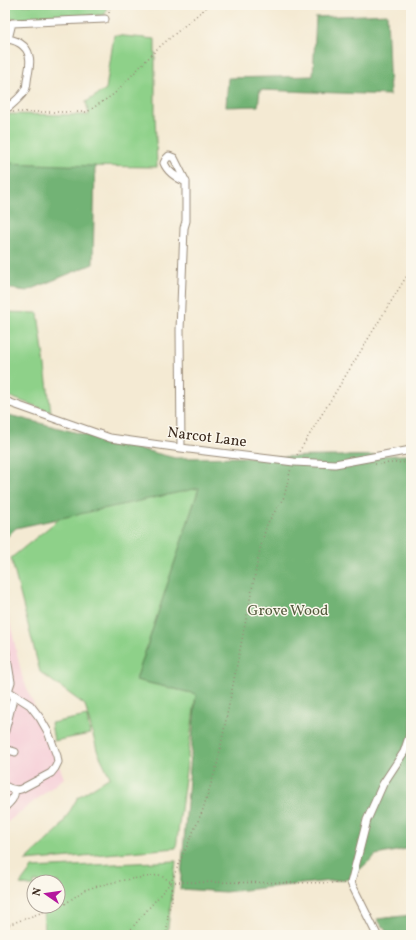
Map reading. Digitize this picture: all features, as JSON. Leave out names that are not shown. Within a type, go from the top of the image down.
[{"type":"street","points":[[8,109],[26,88],[30,56],[26,48],[11,39],[7,39],[12,23],[105,19]]},
{"type":"street","points":[[181,448],[180,330],[184,228],[186,221],[186,182]]},
{"type":"street","name":"Narcot Lane","points":[[5,401],[110,438],[293,465],[335,464],[411,450]]},
{"type":"street","points":[[5,646],[11,682],[5,730]]},
{"type":"street","points":[[5,786],[15,790],[21,789],[51,773],[58,762],[48,732],[40,718],[30,705],[9,694]]},
{"type":"street","points":[[377,935],[351,883],[367,820],[383,784],[404,752],[411,731]]},
{"type":"street","points":[[5,749],[15,752]]},
{"type":"street","points":[[5,807],[12,799],[15,790]]},
{"type":"path","points":[[8,109],[87,112],[114,94],[157,49],[208,5]]},
{"type":"path","points":[[126,935],[171,882],[202,812],[216,765],[260,549],[267,524],[284,497],[293,465],[411,269]]},
{"type":"path","points":[[5,926],[65,904],[84,890],[124,880],[160,875],[171,882],[351,883]]},
{"type":"path","points":[[165,935],[167,930],[168,912],[172,900],[171,882]]},
{"type":"shaded area","points":[[5,600],[22,676],[64,778],[5,824]]},
{"type":"green space","points":[[5,5],[107,5],[105,15],[8,19],[7,31],[5,31]]},
{"type":"green space","points":[[387,14],[390,95],[260,90],[258,106],[226,107],[228,78],[313,76],[316,17]]},
{"type":"green space","points":[[114,35],[155,39],[157,167],[72,166],[5,163],[5,114],[89,115],[86,102],[106,89]]},
{"type":"green space","points":[[5,163],[95,166],[93,264],[27,291],[5,288]]},
{"type":"green space","points":[[5,312],[38,313],[51,412],[5,395]]},
{"type":"green space","name":"Grove Wood","points":[[5,414],[175,458],[411,455],[411,848],[376,855],[349,879],[225,892],[180,889],[196,694],[136,680],[199,488],[16,528],[5,539]]},
{"type":"green space","points":[[199,488],[136,680],[196,694],[176,848],[25,861],[60,828],[78,797],[110,777],[97,750],[85,705],[40,672],[11,558],[95,490]]},
{"type":"green space","points":[[87,716],[90,734],[54,741],[51,723]]},
{"type":"green space","points":[[176,861],[167,935],[40,935],[44,931],[43,914],[66,914],[66,874],[28,874],[32,868]]},
{"type":"green space","points":[[26,876],[26,885],[20,884]]},
{"type":"green space","points":[[411,915],[411,935],[389,935],[377,919]]}]
